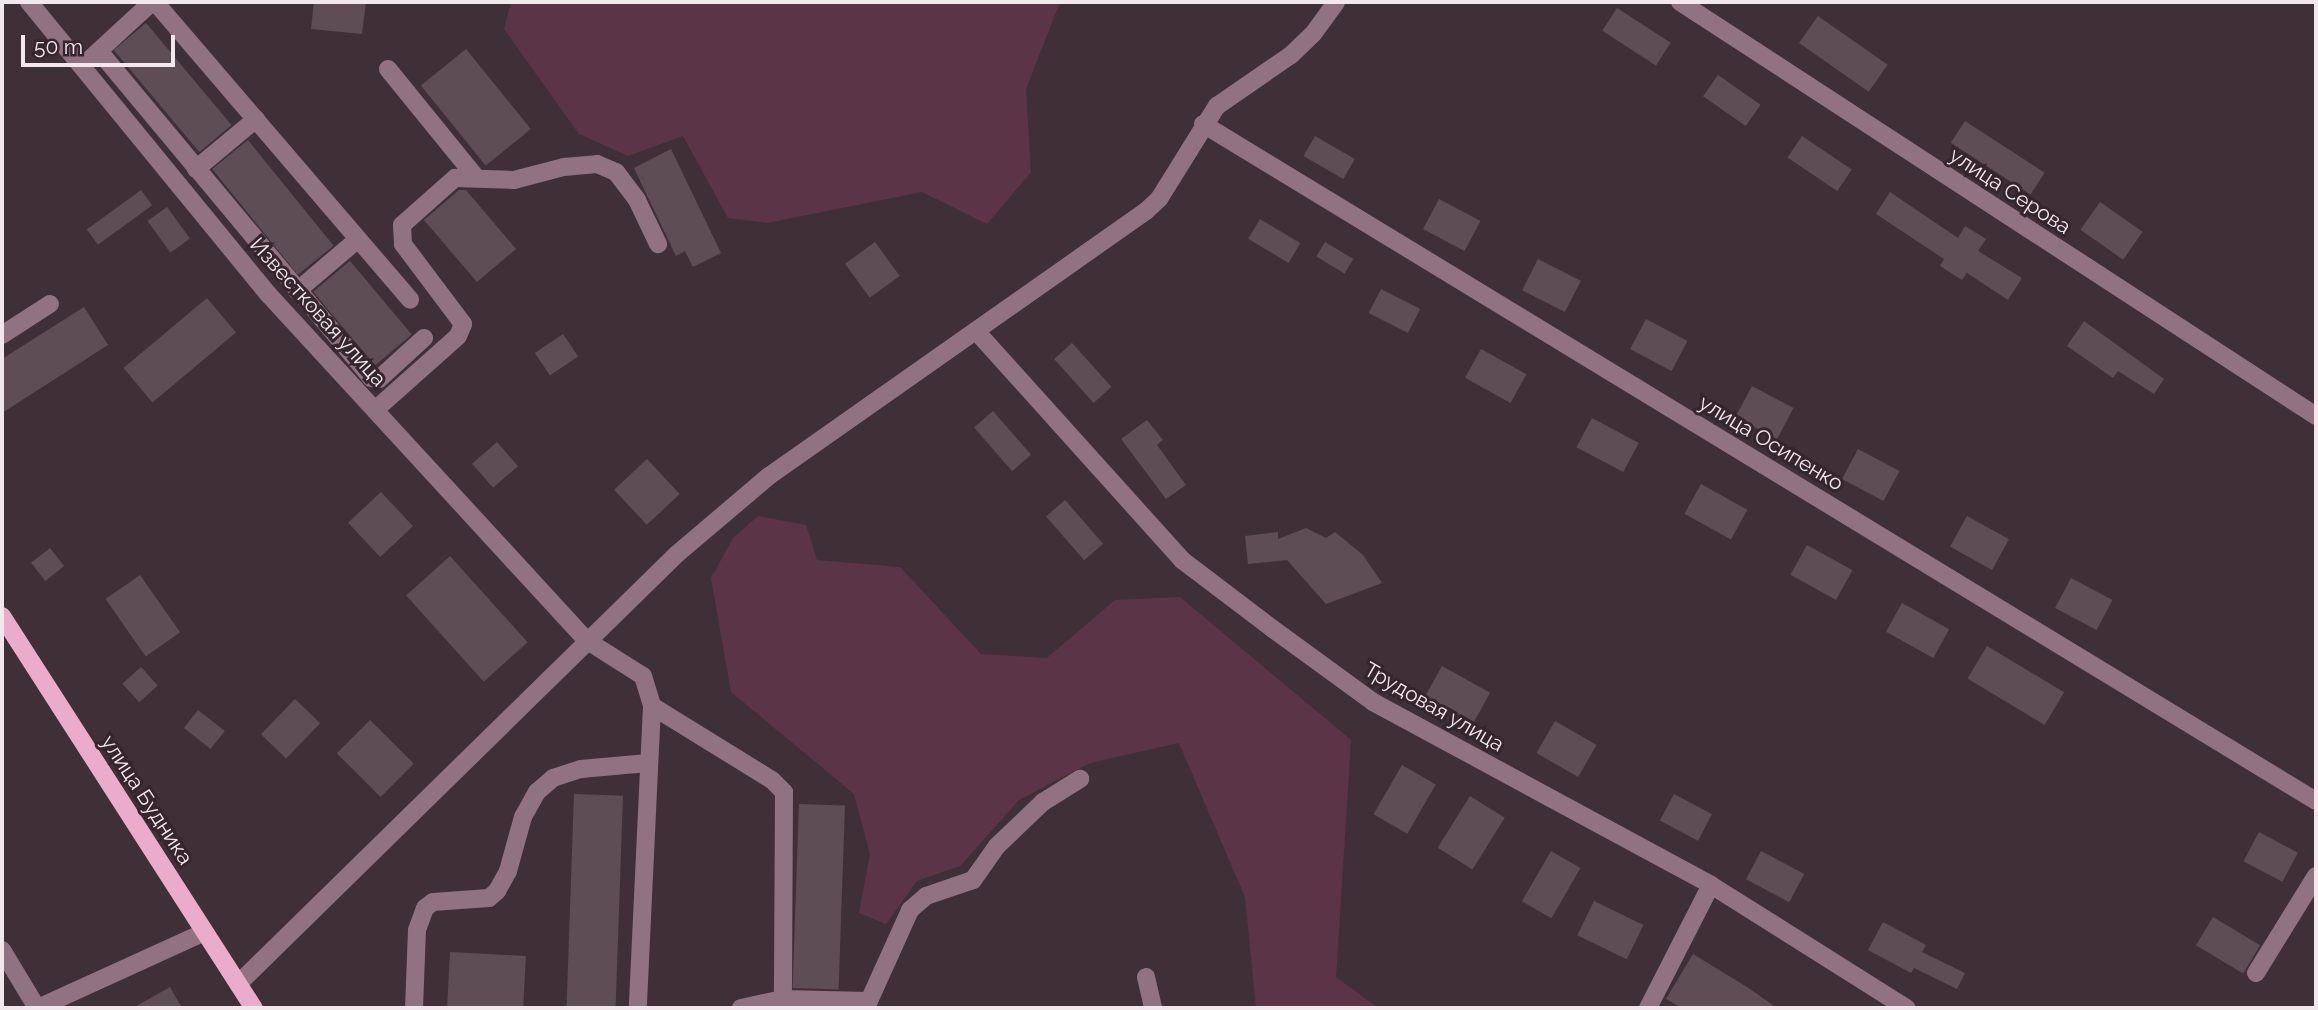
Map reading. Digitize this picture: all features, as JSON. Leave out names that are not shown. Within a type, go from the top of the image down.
[{"type":"main road","name":"улица Будника","points":[[2,616],[254,1008]]},
{"type":"street","name":"Известковая улица","points":[[29,2],[269,295],[586,640],[643,676],[652,706]]},
{"type":"street","points":[[82,66],[154,2],[410,300]]},
{"type":"street","points":[[239,984],[586,640],[769,476],[1159,199],[1203,124],[1227,99],[1313,34],[1336,2]]},
{"type":"street","name":"улица Серова","points":[[1680,2],[2316,416]]},
{"type":"street","points":[[99,51],[371,378],[379,379],[424,338]]},
{"type":"street","points":[[388,69],[475,176]]},
{"type":"street","points":[[196,169],[256,119]]},
{"type":"street","name":"улица Осипенко","points":[[1203,124],[2316,801]]},
{"type":"street","points":[[375,410],[458,336],[463,324],[403,244],[402,226],[455,178],[475,176],[514,180],[564,167],[597,164],[616,172],[637,200],[657,244]]},
{"type":"street","points":[[297,291],[357,240]]},
{"type":"street","points":[[2,335],[50,304]]},
{"type":"street","name":"Трудовая улица","points":[[976,331],[1182,561],[1373,702],[1711,885],[1906,1008]]},
{"type":"street","points":[[638,1008],[652,706],[772,780],[784,792],[783,999]]},
{"type":"street","points":[[414,1008],[417,930],[425,908],[433,902],[489,898],[497,891],[508,870],[523,817],[537,792],[553,778],[581,769],[648,763]]},
{"type":"street","points":[[741,1008],[783,999],[869,1001],[910,910],[926,896],[973,880],[997,846],[1034,811],[1080,779]]},
{"type":"street","points":[[2256,973],[2316,876]]},
{"type":"street","points":[[1648,1008],[1711,885]]},
{"type":"street","points":[[2,950],[37,1008],[205,932]]},
{"type":"street","points":[[1146,977],[1153,1008]]},
{"type":"shaded area","points":[[511,2],[1060,2],[1026,89],[1031,172],[987,224],[922,192],[767,223],[728,218],[683,136],[628,156],[579,134],[504,29]]},
{"type":"shaded area","points":[[758,516],[806,525],[817,560],[900,567],[981,654],[1047,658],[1115,600],[1180,597],[1351,740],[1336,977],[1378,1008],[1256,1008],[1245,897],[1179,743],[1090,763],[1019,800],[960,866],[917,881],[886,924],[859,913],[870,854],[854,794],[731,692],[711,578],[733,538]]},
{"type":"building","points":[[314,2],[366,2],[362,34],[311,29]]},
{"type":"building","points":[[1617,8],[1671,43],[1656,66],[1602,31]]},
{"type":"building","points":[[1818,16],[1888,65],[1869,92],[1799,43]]},
{"type":"building","points":[[146,23],[231,125],[199,152],[114,50]]},
{"type":"building","points":[[466,49],[531,129],[486,166],[421,86]]},
{"type":"building","points":[[1718,75],[1761,105],[1746,126],[1703,96]]},
{"type":"building","points":[[1965,121],[2045,173],[2031,195],[1951,143]]},
{"type":"building","points":[[1315,136],[1355,159],[1343,179],[1304,156]]},
{"type":"building","points":[[1802,136],[1852,170],[1837,191],[1787,158]]},
{"type":"building","points":[[248,140],[334,246],[298,275],[212,169]]},
{"type":"building","points":[[671,149],[721,253],[693,267],[685,251],[676,256],[634,168]]},
{"type":"building","points":[[141,190],[152,205],[98,245],[87,229]]},
{"type":"building","points":[[459,190],[466,190],[516,249],[477,282],[424,220]]},
{"type":"building","points":[[1890,192],[1958,238],[1965,226],[1986,239],[1978,251],[2022,278],[2008,300],[1967,273],[1962,280],[1940,266],[1944,259],[1876,214]]},
{"type":"building","points":[[1439,199],[1480,221],[1465,251],[1423,229]]},
{"type":"building","points":[[2100,202],[2143,232],[2123,260],[2080,230]]},
{"type":"building","points":[[167,207],[190,239],[171,253],[148,221]]},
{"type":"building","points":[[1260,219],[1300,243],[1288,263],[1248,239]]},
{"type":"building","points":[[875,242],[900,276],[870,298],[845,264]]},
{"type":"building","points":[[1325,242],[1353,259],[1345,274],[1316,257]]},
{"type":"building","points":[[1538,259],[1581,281],[1565,312],[1522,290]]},
{"type":"building","points":[[350,261],[412,335],[375,365],[313,292]]},
{"type":"building","points":[[1381,289],[1420,309],[1408,333],[1369,313]]},
{"type":"building","points":[[207,298],[236,332],[152,403],[124,368]]},
{"type":"building","points":[[84,307],[108,345],[2,413],[2,359]]},
{"type":"building","points":[[1646,319],[1687,341],[1672,371],[1630,349]]},
{"type":"building","points":[[2084,321],[2164,379],[2154,394],[2118,371],[2113,378],[2067,346]]},
{"type":"building","points":[[563,334],[578,356],[550,375],[535,353]]},
{"type":"building","points":[[1072,343],[1111,387],[1094,403],[1054,359]]},
{"type":"building","points":[[1481,349],[1526,374],[1510,403],[1465,378]]},
{"type":"building","points":[[1752,386],[1793,408],[1777,439],[1736,417]]},
{"type":"building","points":[[993,411],[1031,455],[1012,471],[974,427]]},
{"type":"building","points":[[1592,418],[1639,443],[1623,472],[1577,447]]},
{"type":"building","points":[[1147,420],[1163,440],[1157,445],[1186,485],[1166,499],[1121,439]]},
{"type":"building","points":[[497,442],[518,466],[493,488],[472,464]]},
{"type":"building","points":[[1858,449],[1899,471],[1884,501],[1842,479]]},
{"type":"building","points":[[647,459],[680,494],[647,525],[614,490]]},
{"type":"building","points":[[1701,484],[1747,510],[1731,539],[1685,514]]},
{"type":"building","points":[[381,492],[413,526],[380,557],[348,523]]},
{"type":"building","points":[[1065,500],[1103,544],[1084,560],[1046,516]]},
{"type":"building","points":[[1967,516],[2009,539],[1992,570],[1950,547]]},
{"type":"building","points":[[1306,528],[1326,538],[1335,532],[1363,555],[1382,583],[1326,604],[1287,560],[1248,564],[1245,536],[1278,532],[1278,539]]},
{"type":"building","points":[[1807,545],[1852,570],[1836,600],[1791,575]]},
{"type":"building","points":[[50,548],[64,566],[45,581],[31,563]]},
{"type":"building","points":[[450,556],[528,642],[484,682],[406,595]]},
{"type":"building","points":[[140,575],[180,632],[146,656],[106,599]]},
{"type":"building","points":[[2071,578],[2112,600],[2097,630],[2055,608]]},
{"type":"building","points":[[1902,603],[1949,629],[1933,658],[1886,632]]},
{"type":"building","points":[[1987,646],[2064,692],[2045,725],[1967,679]]},
{"type":"building","points":[[1442,666],[1490,693],[1474,722],[1426,696]]},
{"type":"building","points":[[141,667],[158,686],[139,702],[122,684]]},
{"type":"building","points":[[295,699],[320,723],[286,759],[261,734]]},
{"type":"building","points":[[198,710],[225,731],[211,749],[184,728]]},
{"type":"building","points":[[370,720],[414,764],[381,797],[337,753]]},
{"type":"building","points":[[1555,721],[1597,745],[1578,777],[1536,753]]},
{"type":"building","points":[[1402,765],[1436,784],[1407,834],[1374,814]]},
{"type":"building","points":[[574,794],[623,796],[616,1008],[567,1008]]},
{"type":"building","points":[[1674,794],[1712,814],[1698,841],[1660,820]]},
{"type":"building","points":[[1470,796],[1505,818],[1472,869],[1438,848]]},
{"type":"building","points":[[799,804],[845,806],[839,989],[793,988]]},
{"type":"building","points":[[2259,832],[2298,853],[2282,882],[2244,861]]},
{"type":"building","points":[[1551,851],[1580,868],[1551,918],[1522,901]]},
{"type":"building","points":[[1761,851],[1804,874],[1789,902],[1746,879]]},
{"type":"building","points":[[1594,901],[1643,925],[1627,959],[1577,935]]},
{"type":"building","points":[[2213,917],[2260,945],[2243,974],[2196,945]]},
{"type":"building","points":[[1883,922],[1926,945],[1922,952],[1965,973],[1957,989],[1914,968],[1911,973],[1868,950]]},
{"type":"building","points":[[450,952],[526,956],[523,1008],[447,1008]]},
{"type":"building","points":[[1693,954],[1777,1008],[1682,1008],[1666,999]]},
{"type":"building","points":[[170,987],[182,1008],[133,1008]]}]
